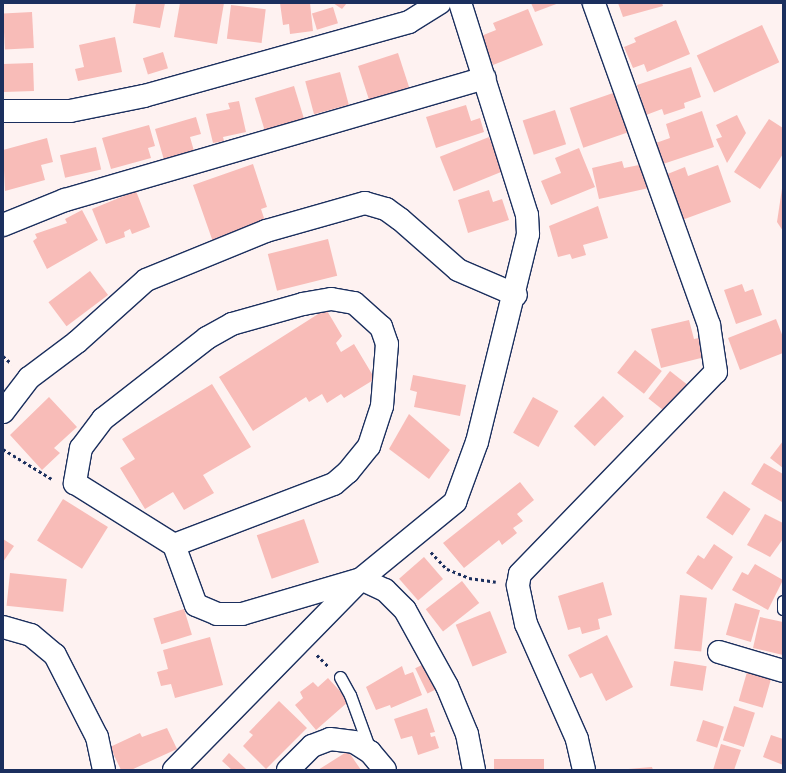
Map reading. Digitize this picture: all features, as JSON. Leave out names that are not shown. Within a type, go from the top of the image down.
[{"type":"street","points":[[3,111],[70,111],[144,96],[409,22],[439,3]]},
{"type":"street","points":[[174,770],[302,643],[362,579],[455,502],[476,442],[516,295],[528,234],[527,215],[485,78],[460,3]]},
{"type":"street","points":[[584,770],[577,738],[526,624],[518,585],[520,574],[695,397],[716,372],[709,325],[594,3]]},
{"type":"street","points":[[3,225],[65,200],[485,78]]},
{"type":"street","points":[[3,412],[29,378],[77,342],[146,280],[266,231],[365,203],[386,209],[400,219],[458,270],[516,295]]},
{"type":"street","points":[[174,545],[320,491],[348,472],[369,446],[382,406],[387,344],[381,327],[372,317],[354,303],[331,299],[232,324],[207,338],[103,419],[81,448],[74,483],[174,545],[196,605],[218,614],[242,614],[362,579],[385,590],[405,610],[427,645],[462,722],[474,770]]},
{"type":"street","points":[[3,626],[31,635],[54,655],[97,737],[104,770]]},
{"type":"street","points":[[719,652],[783,671]]},
{"type":"street","points":[[288,770],[312,746],[330,739],[354,742],[370,752],[385,770]]},
{"type":"lane","points":[[783,601],[783,609]]},
{"type":"lane","points":[[340,677],[350,695],[370,752]]},
{"type":"path","points":[[3,449],[50,478]]},
{"type":"path","points":[[415,535],[447,569],[469,578],[518,585]]},
{"type":"path","points":[[302,643],[340,677]]},
{"type":"building","points":[[136,3],[165,3],[160,28],[133,23]]},
{"type":"building","points":[[180,3],[224,3],[217,44],[174,37]]},
{"type":"building","points":[[280,3],[310,3],[313,31],[290,34],[289,24],[283,25]]},
{"type":"building","points":[[333,3],[347,3],[342,9]]},
{"type":"building","points":[[531,3],[559,3],[535,12]]},
{"type":"building","points":[[618,3],[662,3],[663,6],[623,17]]},
{"type":"building","points":[[231,5],[266,9],[262,43],[227,39]]},
{"type":"building","points":[[333,7],[338,23],[317,30],[312,13]]},
{"type":"building","points":[[528,9],[543,45],[493,65],[481,36],[496,30],[493,23]]},
{"type":"building","points":[[32,12],[34,48],[5,49],[3,14]]},
{"type":"building","points":[[676,20],[690,54],[647,72],[644,64],[633,68],[624,47],[636,42],[634,38]]},
{"type":"building","points":[[762,25],[779,62],[714,93],[697,55]]},
{"type":"building","points":[[115,37],[122,72],[78,81],[75,69],[84,67],[79,45]]},
{"type":"building","points":[[163,52],[168,68],[148,74],[143,58]]},
{"type":"building","points":[[398,53],[409,87],[369,100],[358,66]]},
{"type":"building","points":[[33,63],[34,91],[4,92],[3,64]]},
{"type":"building","points":[[691,67],[701,97],[684,103],[685,108],[664,115],[662,109],[646,115],[637,85]]},
{"type":"building","points":[[340,72],[349,105],[314,114],[305,81]]},
{"type":"building","points":[[294,86],[304,119],[265,131],[255,98]]},
{"type":"building","points":[[616,92],[630,132],[583,148],[570,108]]},
{"type":"building","points":[[239,101],[246,132],[223,137],[224,141],[213,143],[206,114],[230,109],[228,103]]},
{"type":"building","points":[[466,105],[471,121],[480,118],[484,132],[436,148],[426,117]]},
{"type":"building","points":[[555,110],[566,144],[534,155],[523,121]]},
{"type":"building","points":[[702,111],[714,147],[660,165],[653,144],[670,138],[666,124]]},
{"type":"building","points":[[737,115],[746,133],[727,163],[716,139],[722,137],[716,125]]},
{"type":"building","points":[[196,117],[201,134],[190,137],[194,151],[164,160],[155,129]]},
{"type":"building","points":[[769,119],[783,128],[783,154],[760,189],[734,172]]},
{"type":"building","points":[[149,125],[155,146],[148,148],[151,158],[111,169],[102,138]]},
{"type":"building","points":[[489,137],[503,171],[454,191],[440,157]]},
{"type":"building","points":[[47,138],[53,162],[41,165],[45,180],[5,191],[3,150]]},
{"type":"building","points":[[96,147],[101,169],[65,178],[60,155]]},
{"type":"building","points":[[579,148],[595,187],[551,205],[541,181],[561,173],[555,158]]},
{"type":"building","points":[[622,161],[624,168],[644,164],[649,188],[599,199],[592,168]]},
{"type":"building","points":[[253,164],[267,207],[261,209],[266,224],[213,242],[193,185]]},
{"type":"building","points":[[718,165],[731,202],[682,220],[665,175],[685,167],[688,176]]},
{"type":"building","points":[[783,182],[783,231],[777,222]]},
{"type":"building","points":[[489,190],[493,202],[502,199],[509,220],[468,233],[458,200]]},
{"type":"building","points":[[136,191],[150,227],[132,234],[130,229],[124,232],[125,237],[106,244],[92,209]]},
{"type":"building","points":[[598,206],[608,238],[583,245],[586,255],[572,259],[570,254],[558,257],[549,226]]},
{"type":"building","points":[[82,210],[98,240],[47,269],[33,241],[37,238],[35,234],[67,223],[65,219]]},
{"type":"building","points":[[328,239],[337,276],[277,291],[268,254]]},
{"type":"building","points":[[90,271],[108,295],[67,326],[48,302]]},
{"type":"building","points":[[742,284],[745,292],[753,289],[762,315],[736,324],[724,290]]},
{"type":"building","points":[[326,309],[342,336],[336,343],[341,352],[354,344],[375,379],[344,398],[341,394],[327,403],[322,394],[309,402],[306,397],[253,431],[219,377]]},
{"type":"building","points":[[776,319],[783,337],[783,353],[740,370],[728,338]]},
{"type":"building","points":[[689,320],[694,339],[708,336],[713,355],[661,368],[651,329]]},
{"type":"building","points":[[635,350],[662,371],[644,394],[617,373]]},
{"type":"building","points":[[670,371],[688,385],[667,413],[648,399]]},
{"type":"building","points":[[413,375],[466,385],[460,416],[414,407],[417,392],[410,390]]},
{"type":"building","points":[[212,384],[251,447],[203,475],[214,493],[184,510],[173,492],[145,509],[120,468],[135,459],[122,439]]},
{"type":"building","points":[[603,396],[624,416],[595,446],[574,426]]},
{"type":"building","points":[[49,397],[77,427],[54,448],[60,453],[42,470],[10,435]]},
{"type":"building","points":[[533,397],[558,411],[538,447],[513,433]]},
{"type":"building","points":[[409,414],[450,450],[429,479],[389,449]]},
{"type":"building","points":[[783,441],[783,468],[770,458]]},
{"type":"building","points":[[764,463],[783,474],[782,502],[751,484]]},
{"type":"building","points":[[520,482],[534,500],[517,514],[523,521],[513,528],[517,533],[502,545],[499,540],[464,568],[443,543]]},
{"type":"building","points":[[724,491],[751,509],[733,535],[706,518]]},
{"type":"building","points":[[63,499],[108,527],[82,569],[37,541]]},
{"type":"building","points":[[765,514],[783,523],[783,539],[770,557],[747,545]]},
{"type":"building","points":[[304,519],[319,562],[272,579],[257,535]]},
{"type":"building","points":[[3,539],[14,546],[3,562]]},
{"type":"building","points":[[714,544],[733,557],[712,590],[686,573],[698,555],[704,559]]},
{"type":"building","points":[[424,557],[443,579],[418,601],[399,579]]},
{"type":"building","points":[[755,564],[783,580],[768,610],[732,590],[742,572],[748,575]]},
{"type":"building","points":[[10,573],[67,579],[63,612],[7,606]]},
{"type":"building","points":[[462,581],[479,603],[443,631],[426,609]]},
{"type":"building","points":[[603,582],[612,615],[598,619],[600,629],[582,634],[580,627],[568,630],[558,596]]},
{"type":"building","points":[[680,595],[707,598],[701,652],[674,649]]},
{"type":"building","points":[[735,603],[760,610],[751,642],[726,635]]},
{"type":"building","points":[[184,609],[192,635],[161,644],[153,618]]},
{"type":"building","points":[[490,611],[507,653],[473,667],[456,625]]},
{"type":"building","points":[[760,617],[783,622],[783,655],[753,648]]},
{"type":"building","points":[[607,635],[633,687],[606,701],[592,673],[580,678],[568,655]]},
{"type":"building","points":[[210,637],[223,685],[175,698],[171,684],[161,686],[157,672],[168,669],[163,650]]},
{"type":"building","points":[[674,661],[707,666],[703,691],[670,686]]},
{"type":"building","points":[[426,663],[438,688],[427,693],[415,668]]},
{"type":"building","points":[[402,666],[405,675],[413,672],[422,695],[391,708],[390,705],[376,710],[366,687]]},
{"type":"building","points":[[747,672],[771,679],[763,708],[739,701]]},
{"type":"building","points":[[328,678],[349,701],[316,730],[295,705],[303,698],[300,692],[313,682],[318,687]]},
{"type":"building","points":[[279,701],[307,728],[266,769],[243,746],[253,735],[249,732]]},
{"type":"building","points":[[734,706],[755,713],[744,747],[723,740]]},
{"type":"building","points":[[427,708],[435,732],[430,733],[431,737],[435,736],[439,748],[418,755],[412,736],[401,739],[394,719]]},
{"type":"building","points":[[703,720],[724,727],[717,748],[696,741]]},
{"type":"building","points":[[167,728],[177,749],[131,770],[121,770],[110,747],[140,733],[142,737]]},
{"type":"building","points":[[771,735],[783,739],[783,765],[763,757]]},
{"type":"building","points":[[721,744],[741,750],[734,770],[713,770]]},
{"type":"building","points":[[348,751],[361,770],[318,770]]},
{"type":"building","points":[[229,753],[246,769],[245,770],[232,770],[222,761]]},
{"type":"building","points":[[494,759],[544,759],[544,770],[494,770]]},
{"type":"building","points":[[652,767],[653,770],[628,770],[628,769]]}]
